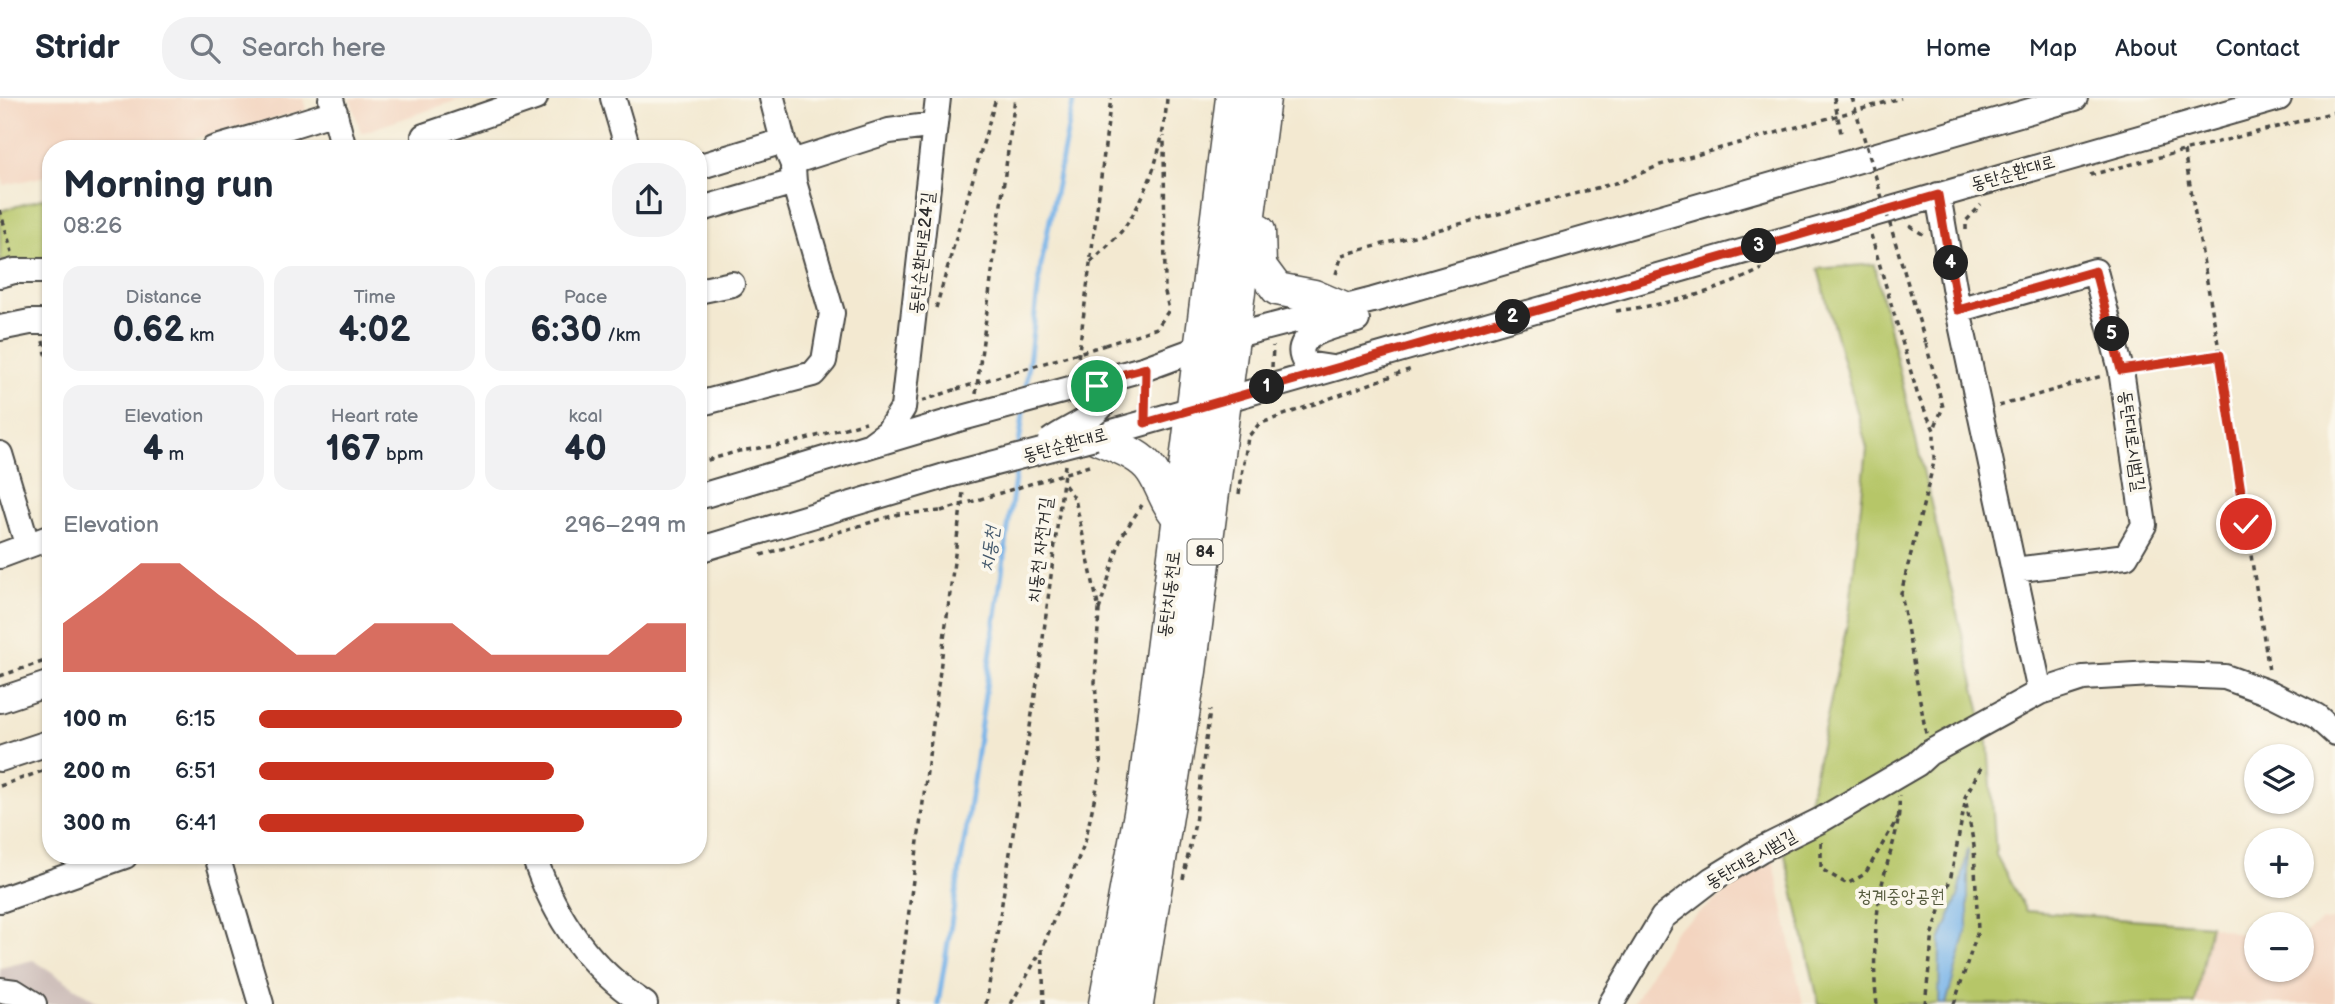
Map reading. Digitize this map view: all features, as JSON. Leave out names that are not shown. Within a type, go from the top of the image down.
[{"type":"main road","name":"동탄치동천로","points":[[1105,1004],[1144,792],[1232,98]]},
{"type":"main road","name":"동탄치동천로","points":[[1138,1004],[1190,671],[1264,98]]},
{"type":"main road","points":[[1249,218],[1260,233],[1260,266],[1277,289],[1314,296],[1342,308]]},
{"type":"main road","points":[[1092,452],[1143,460],[1156,479],[1166,505],[1179,518]]},
{"type":"street","points":[[425,140],[424,136],[535,98]]},
{"type":"street","points":[[613,98],[625,140]]},
{"type":"street","points":[[707,402],[813,374],[824,361],[832,313],[772,98]]},
{"type":"street","name":"동탄순환대로24길","points":[[903,408],[939,98]]},
{"type":"street","points":[[707,494],[1088,379],[1146,368],[1233,335],[1373,300],[2075,98]]},
{"type":"street","name":"동탄순환대로","points":[[707,549],[954,480],[1035,453],[1092,452],[1225,399],[2279,98]]},
{"type":"street","points":[[266,140],[332,105],[342,140]]},
{"type":"street","points":[[707,205],[790,162],[889,131],[935,125]]},
{"type":"street","points":[[707,167],[790,162]]},
{"type":"street","points":[[1938,195],[1958,310],[2040,692]]},
{"type":"street","points":[[8,273],[42,271]]},
{"type":"street","name":"동탄대로시범길","points":[[1958,310],[2095,271],[2121,370],[2144,525],[2126,556],[2014,570]]},
{"type":"street","points":[[707,289],[732,284]]},
{"type":"street","points":[[1332,368],[1306,364],[1300,355],[1301,346],[1315,334],[1359,319],[1373,300]]},
{"type":"street","points":[[0,328],[42,322]]},
{"type":"street","points":[[1035,453],[1104,404],[1108,397],[1105,391],[1088,379]]},
{"type":"street","points":[[873,443],[888,432],[903,408],[946,422]]},
{"type":"street","points":[[2,469],[27,544]]},
{"type":"street","points":[[0,556],[42,540]]},
{"type":"street","name":"동탄대로시범길","points":[[1611,1004],[1663,917],[1711,880],[1760,849],[1821,820],[1897,776],[1929,753],[2040,692],[2083,678],[2152,674],[2225,677],[2272,694],[2316,716],[2335,733]]},
{"type":"street","points":[[0,699],[42,686]]},
{"type":"street","points":[[0,758],[42,745]]},
{"type":"street","points":[[0,900],[102,864]]},
{"type":"street","points":[[219,864],[261,1004]]},
{"type":"street","points":[[537,864],[550,897],[576,940],[612,980],[645,1004]]},
{"type":"path","points":[[933,318],[996,98]]},
{"type":"path","points":[[974,403],[1015,98]]},
{"type":"path","points":[[1088,379],[1091,262],[1111,98]]},
{"type":"path","points":[[707,461],[788,444],[957,388],[1157,328],[1169,310],[1165,292],[1164,136],[1167,98]]},
{"type":"path","points":[[1833,98],[1841,133]]},
{"type":"path","points":[[1852,98],[1943,407],[1934,430],[1934,462],[1900,593],[1929,753]]},
{"type":"path","points":[[1336,274],[1342,255],[1623,181],[1660,165],[1901,98]]},
{"type":"path","points":[[2077,179],[2335,112]]},
{"type":"path","points":[[1091,262],[1128,223],[1164,136]]},
{"type":"path","points":[[2184,151],[2220,355],[2272,694]]},
{"type":"path","points":[[1966,232],[1966,221],[1984,203]]},
{"type":"path","points":[[0,210],[8,273]]},
{"type":"path","points":[[1859,238],[1910,225],[1920,230],[1927,238]]},
{"type":"path","points":[[1871,234],[1918,396],[1934,430]]},
{"type":"path","points":[[1610,312],[1678,301],[1725,288],[1766,267]]},
{"type":"path","points":[[1980,411],[2121,370],[2220,355]]},
{"type":"path","points":[[1238,500],[1248,437],[1259,424],[1418,367]]},
{"type":"path","points":[[752,557],[899,514],[941,511],[1092,452]]},
{"type":"path","name":"치동천 자전거길","points":[[986,1004],[1039,670],[1066,455]]},
{"type":"path","points":[[897,1004],[954,480]]},
{"type":"path","points":[[1063,482],[1075,499],[1099,611]]},
{"type":"path","points":[[1011,1004],[1042,949],[1085,842],[1101,768],[1095,682],[1099,611],[1121,537],[1130,518],[1144,503]]},
{"type":"path","points":[[0,676],[42,662]]},
{"type":"path","points":[[1181,887],[1195,823],[1211,702]]},
{"type":"path","points":[[1925,1004],[1933,933],[1951,876],[1965,797],[1983,764]]},
{"type":"path","points":[[0,786],[42,771]]},
{"type":"path","points":[[1877,1004],[1876,951],[1882,882],[1900,814],[1897,776]]},
{"type":"path","points":[[1954,1004],[1978,931],[1974,846],[1965,797]]},
{"type":"path","points":[[1821,869],[1847,884],[1865,874],[1900,814]]},
{"type":"path","points":[[1042,949],[1044,1004]]},
{"type":"shaded area","points":[[0,98],[303,98],[306,110],[191,140],[42,140],[42,177],[4,185],[0,171]]},
{"type":"shaded area","points":[[350,98],[464,98],[361,133]]},
{"type":"shaded area","points":[[1773,858],[1803,1004],[1633,1004],[1674,931]]},
{"type":"shaded area","points":[[2335,920],[2335,1004],[2195,1004],[2210,925],[2244,935],[2244,982],[2314,982],[2314,927],[2322,921]]},
{"type":"shaded area","points":[[33,960],[100,1004],[0,1004],[0,968]]},
{"type":"green space","points":[[42,199],[42,260],[0,261],[0,211]]},
{"type":"green space","name":"청계중앙공원","points":[[1874,264],[1988,743],[1996,855],[2026,911],[2210,925],[2195,1004],[1819,1004],[1785,855],[1810,797],[1849,615],[1867,448],[1818,269]]},
{"type":"water","points":[[1968,848],[1968,926],[1946,1004],[1939,1004],[1940,941],[1959,894]]},
{"type":"waterway","name":"치동천","points":[[1025,395],[1041,265],[1074,98]]},
{"type":"waterway","name":"치동천","points":[[1018,451],[1024,408]]},
{"type":"waterway","name":"치동천","points":[[938,1004],[966,831],[1017,464]]},
{"type":"route","points":[[1097,386],[1086,384],[1146,368],[1145,423],[1938,195],[1958,310],[2095,271],[2121,370],[2220,355],[2246,524]]}]
